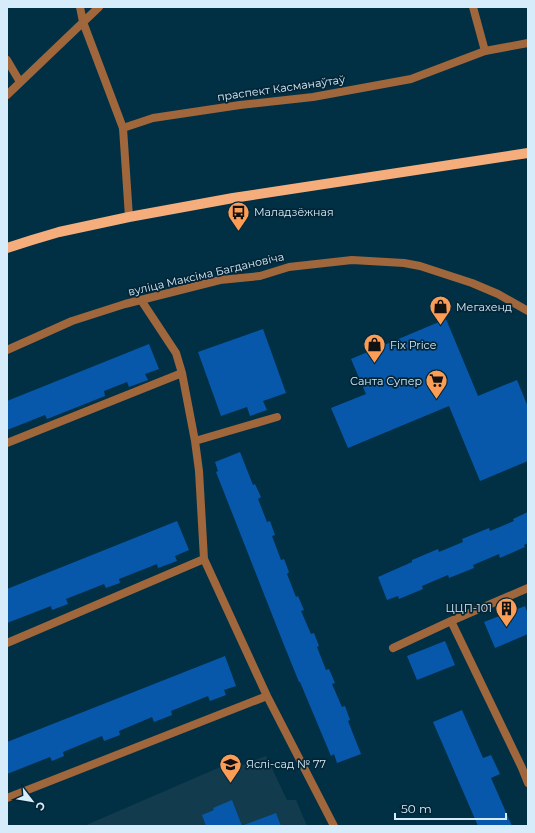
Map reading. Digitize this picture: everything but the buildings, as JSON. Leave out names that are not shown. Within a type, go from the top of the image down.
[{"type":"main road","points":[[7,248],[59,232],[129,217],[232,198],[528,153]]},
{"type":"street","points":[[80,7],[83,22],[123,128],[129,217]]},
{"type":"street","points":[[7,95],[99,7]]},
{"type":"street","points":[[473,7],[485,51]]},
{"type":"street","name":"праспект Касманаўтаў","points":[[123,128],[153,118],[240,105],[313,97],[411,79],[485,51],[528,43]]},
{"type":"street","points":[[7,60],[20,82]]},
{"type":"street","name":"вуліца Максіма Багдановіча","points":[[7,350],[72,321],[125,304],[220,280],[260,276],[289,267],[352,260],[404,263],[420,266],[472,283],[498,294],[528,311]]},
{"type":"street","points":[[141,300],[176,353],[182,373],[199,471],[204,559],[267,696],[334,826]]},
{"type":"street","points":[[7,443],[182,373]]},
{"type":"street","points":[[195,441],[277,417]]},
{"type":"street","points":[[7,643],[204,559]]},
{"type":"street","points":[[393,648],[528,588]]},
{"type":"street","points":[[452,621],[528,783]]},
{"type":"street","points":[[7,798],[267,696]]},
{"type":"shaded area","name":"Яслі-сад № 77","points":[[266,756],[287,800],[296,800],[307,826],[84,826],[225,765],[232,769]]},
{"type":"place","name":"Маладзёжная","points":[[239,232]]},
{"type":"place","name":"Мегахенд","points":[[441,326]]},
{"type":"place","name":"Fix Price","points":[[374,364]]},
{"type":"place","name":"Санта Супер","points":[[437,400]]},
{"type":"place","name":"ЦЦП-101","points":[[507,628]]},
{"type":"place","name":"Яслі-сад № 77","points":[[230,784]]}]
